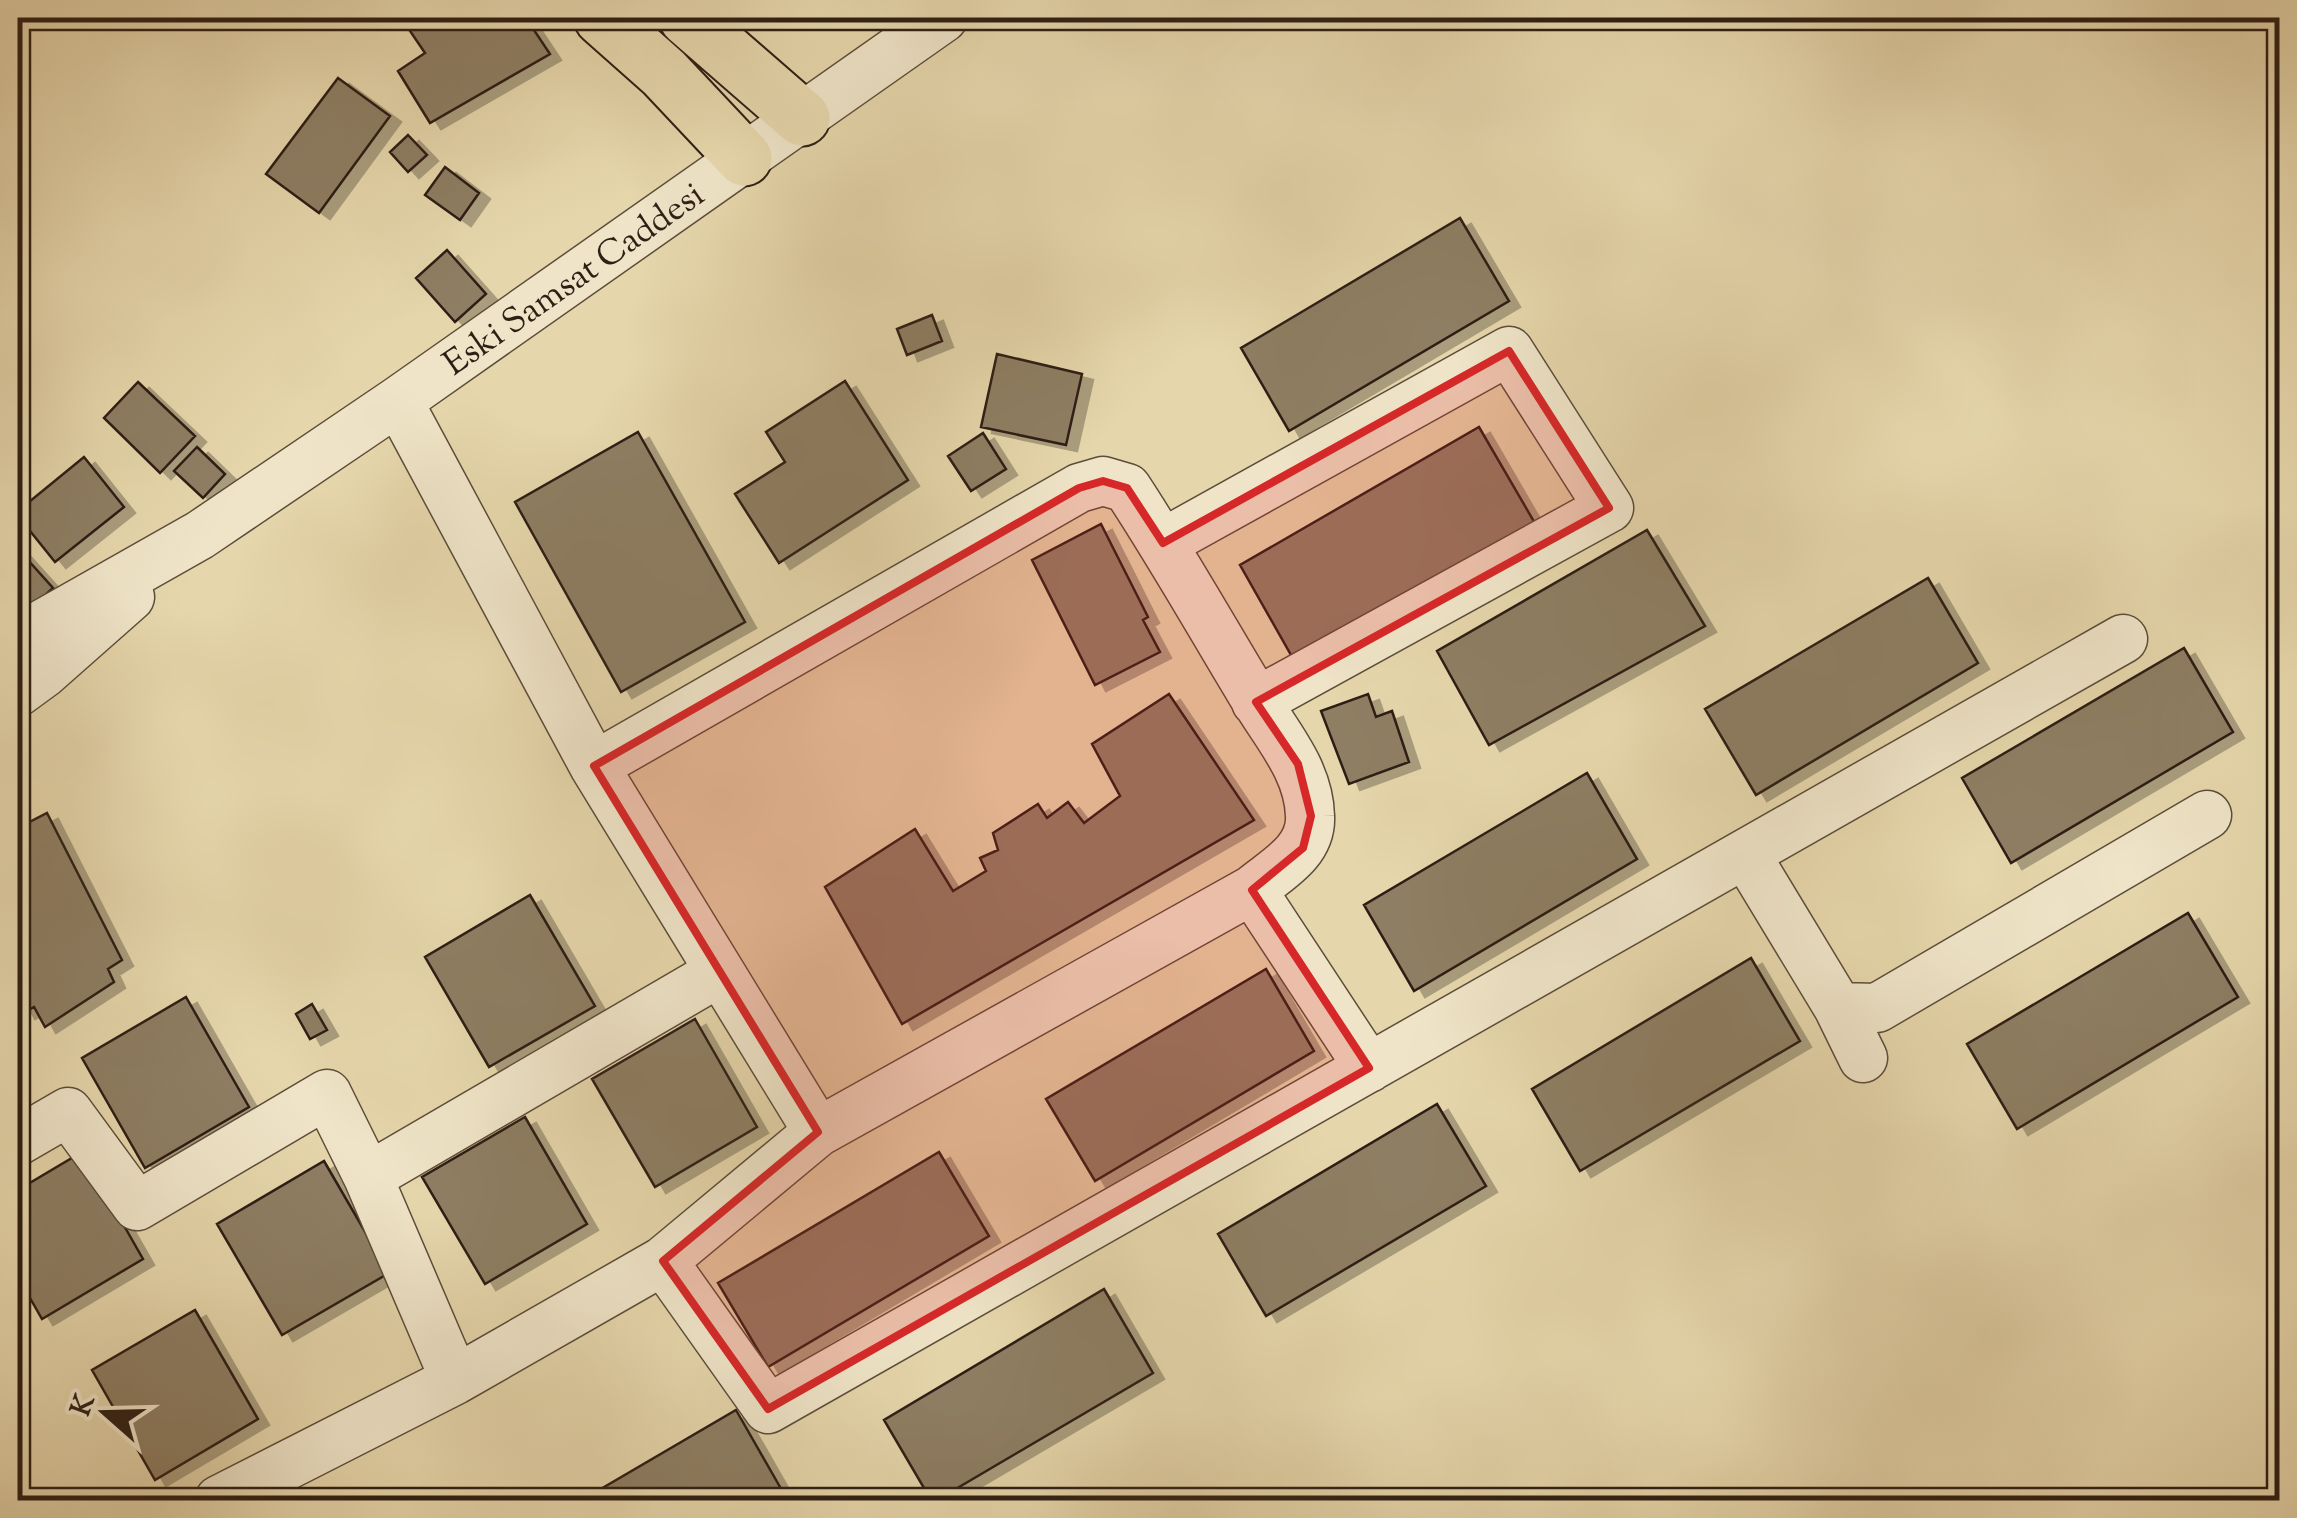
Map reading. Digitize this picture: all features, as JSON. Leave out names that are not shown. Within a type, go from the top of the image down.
[{"type":"main road","points":[[602,18],[664,73],[744,158]]},
{"type":"main road","points":[[687,18],[802,118]]},
{"type":"street","name":"Eski Samsat Caddesi","points":[[18,638],[200,535],[398,401],[943,18]]},
{"type":"street","points":[[1163,543],[1508,351],[1608,508],[1256,702]]},
{"type":"street","points":[[398,401],[594,766],[818,1132]]},
{"type":"street","points":[[219,1500],[455,1380],[662,1261],[818,1132],[1252,890],[1303,848],[1311,816],[1298,764],[1256,702],[1163,543],[1127,488],[1103,481],[1079,488],[594,766]]},
{"type":"street","name":"Eski Samsat Caddesi","points":[[18,692],[200,535]]},
{"type":"street","points":[[662,1261],[768,1409],[2123,639]]},
{"type":"street","points":[[1838,1006],[1877,1008],[2207,815]]},
{"type":"street","points":[[1746,855],[1838,1006],[1863,1058]]},
{"type":"street","points":[[1252,890],[1369,1068]]},
{"type":"street","points":[[368,1177],[718,973]]},
{"type":"street","points":[[18,1141],[68,1112],[136,1206],[327,1094],[368,1177],[455,1380]]},
{"type":"highlighted area","points":[[1509,351],[1609,508],[1256,702],[1298,764],[1311,816],[1303,848],[1252,890],[1369,1068],[768,1409],[663,1261],[818,1132],[594,766],[1079,488],[1103,481],[1127,488],[1163,543]]},
{"type":"building","points":[[426,18],[526,18],[550,54],[430,123],[398,71],[425,53],[408,28]]},
{"type":"building","points":[[338,78],[390,116],[319,213],[266,174]]},
{"type":"building","points":[[408,135],[427,155],[408,172],[390,152]]},
{"type":"building","points":[[445,167],[479,193],[460,220],[425,195]]},
{"type":"building","points":[[1460,218],[1509,301],[1289,431],[1241,348]]},
{"type":"building","points":[[447,250],[486,294],[455,322],[416,278]]},
{"type":"building","points":[[932,315],[942,341],[907,355],[897,329]]},
{"type":"building","points":[[997,354],[1082,374],[1066,445],[981,427]]},
{"type":"building","points":[[845,381],[908,480],[779,563],[735,494],[785,462],[766,432]]},
{"type":"building","points":[[138,382],[195,436],[160,473],[104,418]]},
{"type":"building","points":[[1479,427],[1536,525],[1295,662],[1240,565]]},
{"type":"building","points":[[638,432],[745,622],[621,692],[515,502]]},
{"type":"building","points":[[983,433],[1006,469],[971,491],[948,456]]},
{"type":"building","points":[[197,447],[225,474],[203,498],[174,471]]},
{"type":"building","points":[[84,457],[124,507],[55,562],[18,511]]},
{"type":"building","points":[[1101,524],[1148,617],[1143,620],[1160,652],[1095,685],[1032,560]]},
{"type":"building","points":[[1647,530],[1705,626],[1489,745],[1437,651]]},
{"type":"building","points":[[18,549],[53,588],[18,620]]},
{"type":"building","points":[[1928,578],[1978,663],[1756,795],[1705,709]]},
{"type":"building","points":[[2184,648],[2233,732],[2011,863],[1962,778]]},
{"type":"building","points":[[1169,694],[1254,820],[902,1024],[825,887],[915,829],[953,891],[986,871],[980,858],[998,850],[993,833],[1038,804],[1047,818],[1068,802],[1084,823],[1120,796],[1092,744]]},
{"type":"building","points":[[1368,694],[1376,717],[1392,711],[1409,762],[1349,784],[1321,711]]},
{"type":"building","points":[[1587,773],[1637,859],[1414,991],[1364,905]]},
{"type":"building","points":[[47,813],[122,960],[108,969],[114,982],[45,1027],[34,1007],[24,1013],[18,1001],[18,828]]},
{"type":"building","points":[[530,895],[595,1006],[489,1067],[425,957]]},
{"type":"building","points":[[2188,913],[2238,997],[2017,1129],[1967,1044]]},
{"type":"building","points":[[1751,958],[1800,1041],[1580,1171],[1532,1089]]},
{"type":"building","points":[[1266,969],[1314,1051],[1095,1181],[1046,1099]]},
{"type":"building","points":[[186,997],[249,1107],[145,1168],[82,1058]]},
{"type":"building","points":[[312,1004],[327,1030],[310,1039],[296,1014]]},
{"type":"building","points":[[695,1019],[757,1127],[655,1187],[592,1079]]},
{"type":"building","points":[[1437,1104],[1486,1186],[1266,1316],[1218,1234]]},
{"type":"building","points":[[525,1117],[587,1224],[485,1284],[422,1177]]},
{"type":"building","points":[[82,1152],[143,1259],[42,1319],[18,1277],[18,1190]]},
{"type":"building","points":[[939,1152],[989,1236],[768,1367],[718,1283]]},
{"type":"building","points":[[324,1161],[389,1273],[282,1335],[217,1224]]},
{"type":"building","points":[[1104,1289],[1153,1373],[931,1500],[884,1420]]},
{"type":"building","points":[[195,1310],[258,1419],[155,1480],[92,1370]]},
{"type":"building","points":[[736,1410],[784,1494],[773,1500],[582,1500]]}]
